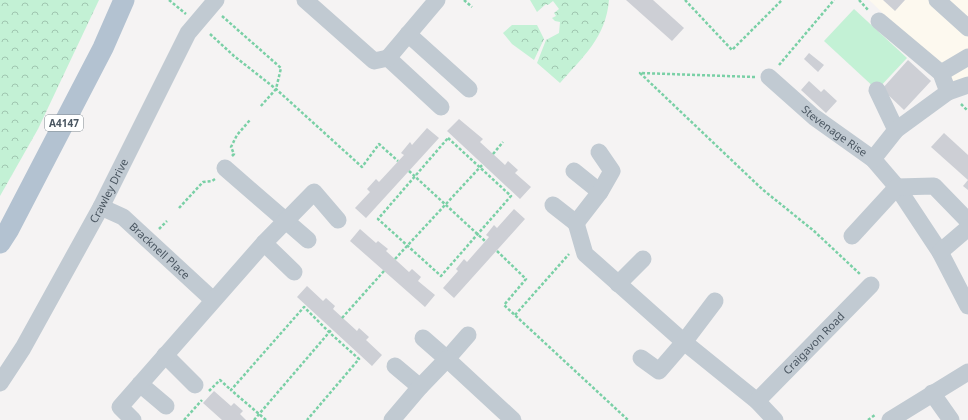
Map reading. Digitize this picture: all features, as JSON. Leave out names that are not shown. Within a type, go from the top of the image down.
[{"type":"main road","name":"A4147","points":[[0,243],[9,229],[103,48],[124,0]]},
{"type":"street","points":[[305,0],[374,61],[388,58],[437,0]]},
{"type":"street","points":[[937,0],[968,28]]},
{"type":"street","name":"Crawley Drive","points":[[0,383],[23,348],[102,207],[188,33],[214,3]]},
{"type":"street","points":[[879,20],[941,73],[948,92]]},
{"type":"street","points":[[408,34],[469,89]]},
{"type":"street","points":[[941,73],[968,57]]},
{"type":"street","points":[[388,58],[441,107]]},
{"type":"street","name":"Stevenage Rise","points":[[769,77],[814,117],[872,159],[897,187],[940,252],[968,306]]},
{"type":"street","points":[[872,159],[896,130],[948,92],[968,85]]},
{"type":"street","points":[[877,90],[896,130]]},
{"type":"street","points":[[576,223],[600,192],[612,171],[599,152]]},
{"type":"street","points":[[225,168],[308,240]]},
{"type":"street","points":[[574,171],[600,192]]},
{"type":"street","points":[[852,236],[897,187],[934,186],[968,221]]},
{"type":"street","points":[[133,420],[120,407],[264,243],[314,192],[338,220]]},
{"type":"street","points":[[553,205],[576,223],[585,254],[684,342],[757,401],[775,420]]},
{"type":"street","name":"Bracknell Place","points":[[102,207],[124,217],[213,300]]},
{"type":"street","points":[[940,252],[968,228]]},
{"type":"street","points":[[264,243],[294,272]]},
{"type":"street","points":[[618,284],[643,259]]},
{"type":"street","name":"Craigavon Road","points":[[757,401],[871,285]]},
{"type":"street","points":[[641,358],[659,371],[684,342],[715,301]]},
{"type":"street","points":[[392,420],[468,335]]},
{"type":"street","points":[[423,338],[513,420]]},
{"type":"street","points":[[165,355],[195,385]]},
{"type":"street","points":[[395,366],[420,387]]},
{"type":"street","points":[[890,420],[968,372]]},
{"type":"street","points":[[140,384],[166,406]]},
{"type":"street","points":[[932,393],[952,420]]},
{"type":"path","points":[[169,0],[186,14]]},
{"type":"path","points":[[464,0],[472,7]]},
{"type":"path","points":[[685,0],[732,50],[782,0]]},
{"type":"path","points":[[834,0],[769,77],[640,73],[762,189],[814,231],[871,285]]},
{"type":"path","points":[[214,3],[281,68],[276,89],[260,107]]},
{"type":"path","points":[[210,34],[234,56],[276,89],[362,167],[379,144],[398,161]]},
{"type":"path","points":[[448,138],[511,196],[441,276],[378,218],[414,176],[448,138]]},
{"type":"path","points":[[493,154],[503,142]]},
{"type":"path","points":[[395,259],[483,164]]},
{"type":"path","points":[[409,171],[485,241]]},
{"type":"path","points":[[515,315],[582,241]]},
{"type":"path","points":[[497,251],[526,279],[504,305],[628,420]]},
{"type":"path","points":[[342,318],[384,271]]},
{"type":"path","points":[[266,420],[231,390],[304,307],[359,359],[307,420]]},
{"type":"path","points":[[254,420],[332,329]]},
{"type":"shaded area","points":[[869,0],[968,0],[968,95]]},
{"type":"green space","points":[[0,0],[99,0],[38,129],[0,196]]},
{"type":"green space","points":[[530,0],[609,0],[607,13],[598,36],[585,55],[560,83],[537,63],[546,40],[559,33],[560,22],[555,21],[552,18],[556,16],[554,13],[559,9],[553,1],[548,5],[546,4],[537,12]]},
{"type":"green space","points":[[854,9],[907,58],[877,90],[824,41]]},
{"type":"green space","points":[[512,25],[537,25],[544,39],[534,60],[512,44],[503,33]]},
{"type":"building","points":[[626,0],[653,0],[684,28],[672,41]]},
{"type":"building","points":[[883,0],[905,0],[895,11]]},
{"type":"building","points":[[809,53],[824,65],[818,72],[804,59]]},
{"type":"building","points":[[908,60],[931,81],[904,110],[882,89]]},
{"type":"building","points":[[809,81],[821,92],[824,89],[837,101],[826,113],[801,90]]},
{"type":"building","points":[[459,119],[483,139],[480,142],[505,165],[508,161],[518,170],[515,173],[531,187],[520,199],[447,131]]},
{"type":"building","points":[[427,128],[439,138],[366,218],[355,208],[370,192],[367,189],[376,179],[379,182],[404,155],[401,153],[410,142],[412,145]]},
{"type":"building","points":[[944,133],[968,155],[968,180],[931,147]]},
{"type":"building","points":[[968,180],[968,190],[963,186]]},
{"type":"building","points":[[514,209],[525,219],[454,298],[443,288],[458,271],[456,269],[464,259],[467,262],[489,237],[486,235],[494,225],[497,228]]},
{"type":"building","points":[[360,229],[376,243],[378,241],[388,249],[386,251],[409,272],[412,269],[421,277],[418,281],[435,295],[425,307],[350,241]]},
{"type":"building","points":[[307,286],[323,301],[326,298],[335,306],[333,309],[357,331],[359,328],[369,337],[366,340],[382,355],[372,366],[297,297]]},
{"type":"building","points":[[214,391],[231,406],[234,403],[243,411],[240,414],[246,420],[222,420],[203,403]]}]
